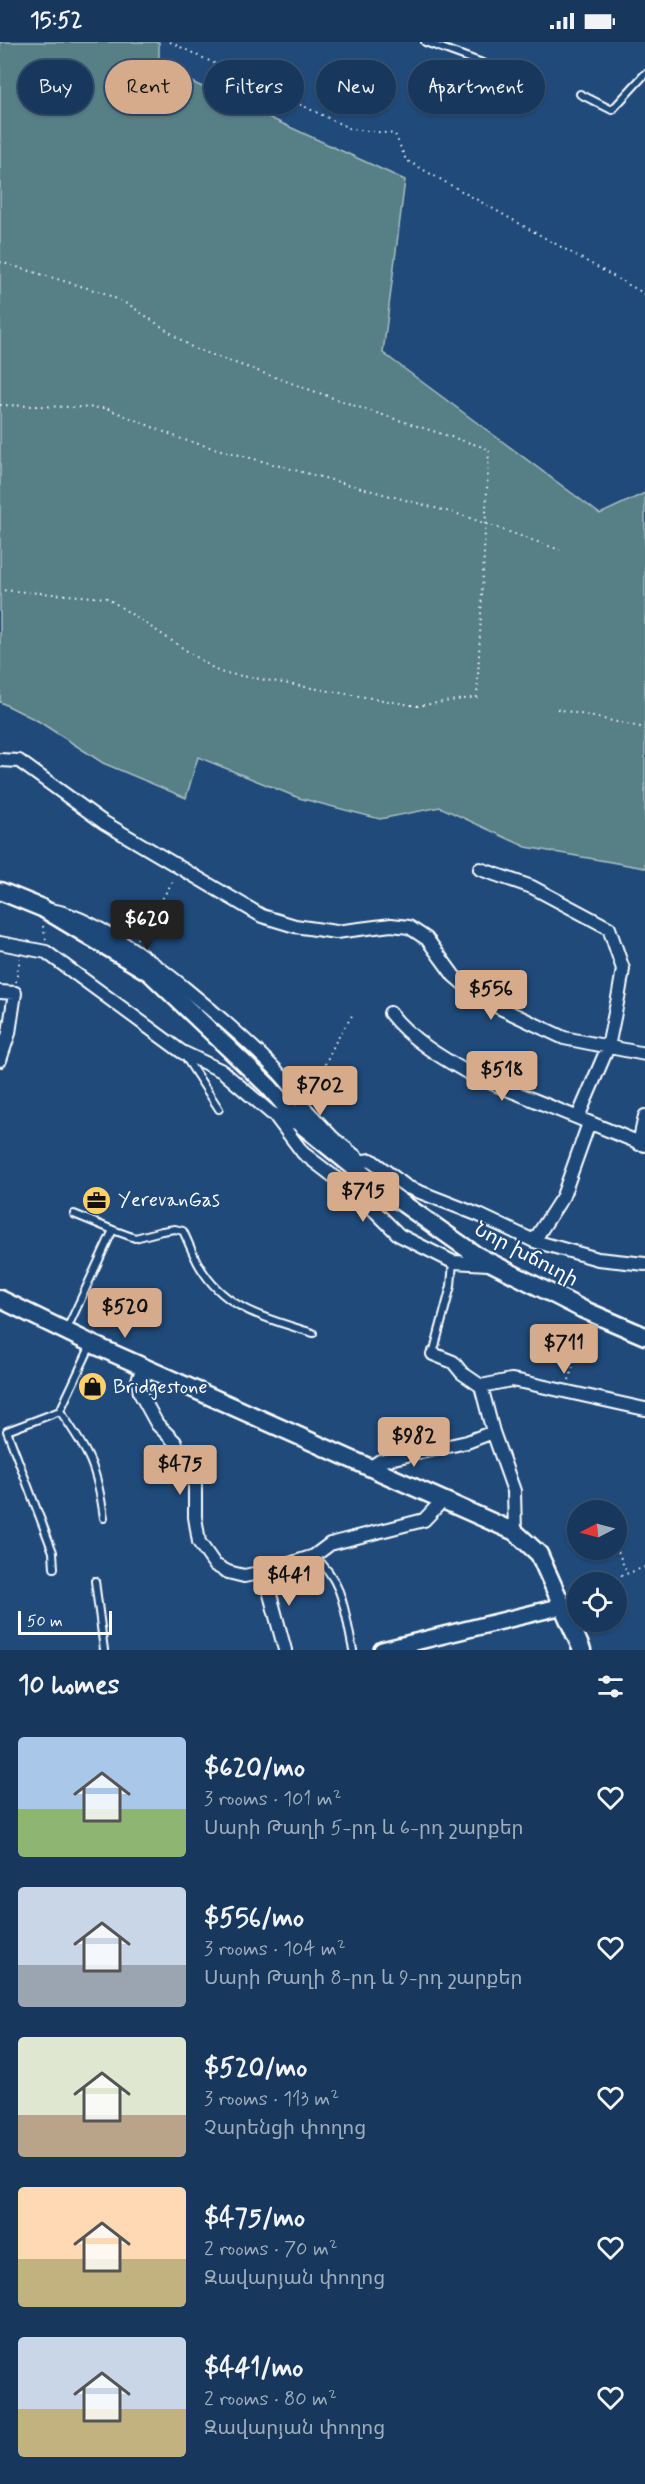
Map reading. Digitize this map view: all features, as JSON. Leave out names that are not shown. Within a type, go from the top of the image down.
[{"type":"main road","name":"Նոր խճուղի","points":[[0,891],[42,908],[150,973],[269,1087],[303,1126],[356,1162],[489,1264],[590,1313],[645,1336]]},
{"type":"main road","points":[[0,1299],[92,1344],[515,1532],[539,1554],[567,1601]]},
{"type":"main road","points":[[576,1632],[582,1650]]},
{"type":"street","points":[[0,760],[19,761],[103,822],[262,916],[296,926],[336,932],[391,925],[409,927],[426,939],[454,976],[481,999],[564,1038],[645,1054]]},
{"type":"street","points":[[480,869],[532,887],[609,928],[622,969],[608,1047],[584,1120],[563,1196],[534,1241]]},
{"type":"street","points":[[42,908],[66,912],[131,949],[192,995],[284,1078],[303,1106],[356,1162],[371,1160],[407,1188],[479,1215],[534,1241],[598,1259],[645,1264]]},
{"type":"street","points":[[0,943],[46,952],[182,1052],[222,1071],[276,1116],[303,1153],[363,1198],[390,1228],[409,1241],[453,1262],[489,1264]]},
{"type":"street","points":[[0,992],[15,993],[9,1033],[0,1060]]},
{"type":"street","points":[[390,1013],[400,1027],[445,1060],[472,1075],[642,1144],[645,1116]]},
{"type":"street","points":[[276,1116],[303,1126],[303,1106]]},
{"type":"street","points":[[433,1354],[453,1362],[462,1373],[481,1386],[493,1432],[514,1491],[515,1532]]},
{"type":"street","points":[[144,1366],[138,1380],[140,1393],[157,1424],[176,1442],[195,1483],[195,1530],[202,1548],[215,1565],[228,1572],[244,1576],[264,1572],[314,1556],[330,1544],[424,1520],[443,1500]]},
{"type":"street","points":[[481,1386],[511,1380],[645,1409]]},
{"type":"street","points":[[371,1467],[380,1461],[467,1442],[493,1432]]},
{"type":"street","points":[[264,1572],[285,1650]]},
{"type":"street","points":[[382,1650],[567,1601]]},
{"type":"lane","points":[[425,42],[474,60]]},
{"type":"lane","points":[[580,94],[612,110],[645,74]]},
{"type":"lane","points":[[182,1052],[219,1109]]},
{"type":"lane","points":[[74,1214],[135,1238],[162,1231],[183,1231],[202,1270],[224,1298],[253,1314],[313,1333]]},
{"type":"lane","points":[[66,1331],[113,1230]]},
{"type":"lane","points":[[433,1354],[451,1286],[453,1262]]},
{"type":"lane","points":[[54,1568],[53,1552],[7,1431],[60,1411],[92,1344]]},
{"type":"lane","points":[[60,1411],[86,1449],[99,1480],[104,1518]]},
{"type":"lane","points":[[314,1556],[330,1569],[341,1594],[353,1650]]},
{"type":"lane","points":[[94,1581],[104,1650]]},
{"type":"path","points":[[171,42],[351,129],[394,134],[406,160],[645,294]]},
{"type":"path","points":[[0,262],[104,293],[131,306],[193,348],[364,409],[489,448],[477,697],[417,706],[219,672],[107,598],[0,590]]},
{"type":"path","points":[[0,405],[106,408],[184,440],[486,524],[560,550]]},
{"type":"path","points":[[557,709],[645,728]]},
{"type":"path","points":[[131,949],[164,892],[181,869]]},
{"type":"path","points":[[42,908],[38,915],[46,932],[46,952]]},
{"type":"path","points":[[15,993],[22,947]]},
{"type":"path","points":[[303,1106],[315,1089],[335,1043],[353,1014]]},
{"type":"path","points":[[566,1391],[590,1313]]},
{"type":"path","points":[[627,1574],[645,1567]]},
{"type":"green space","points":[[0,42],[159,42],[159,60],[105,60],[105,114],[192,114],[192,82],[204,88],[204,114],[261,114],[405,180],[383,353],[600,514],[645,493],[645,868],[526,847],[440,807],[380,819],[299,798],[198,757],[186,798],[103,763],[38,721],[0,702]]},
{"type":"place","name":"YerevanGas","points":[[97,1200]]},
{"type":"place","name":"Bridgestone","points":[[92,1387]]}]
